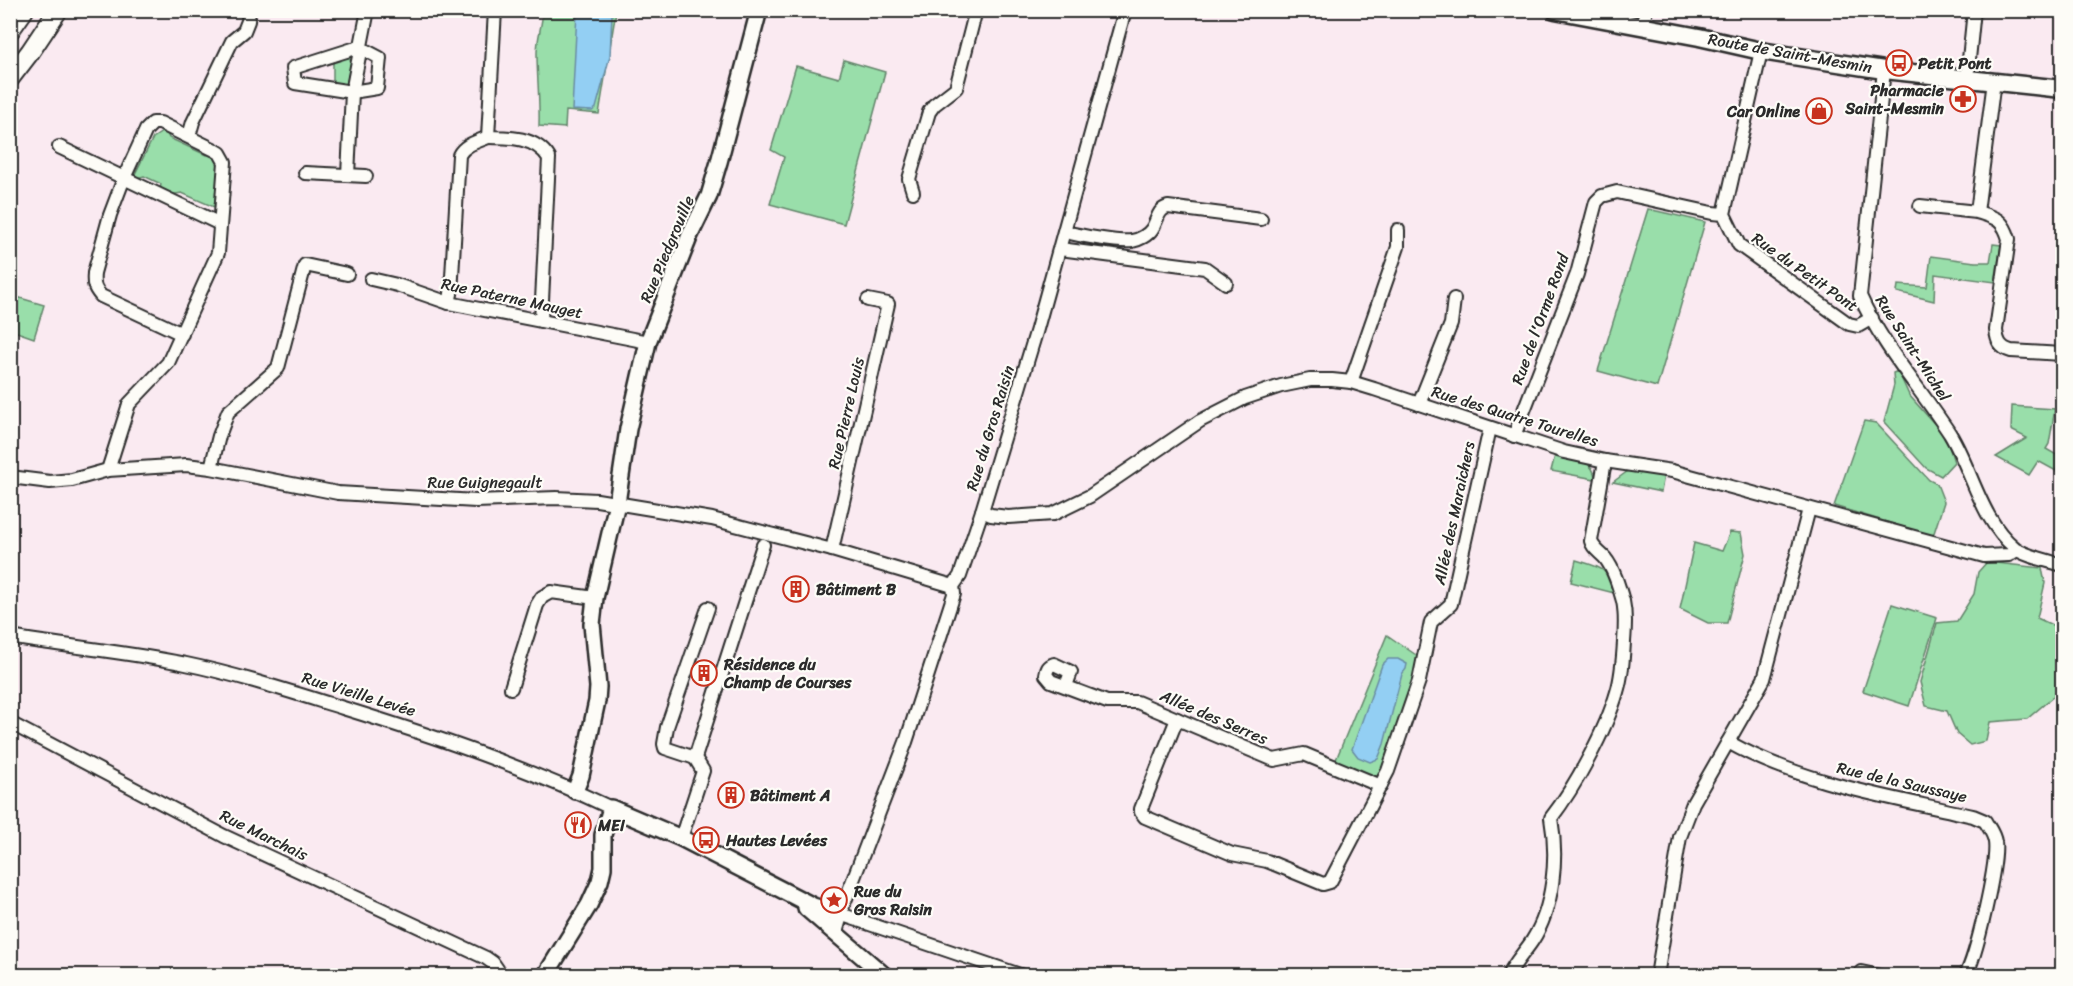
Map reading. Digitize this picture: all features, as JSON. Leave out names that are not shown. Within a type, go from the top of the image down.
[{"type":"main road","points":[[10,30],[24,10]]},
{"type":"main road","points":[[10,61],[43,10]]},
{"type":"main road","points":[[10,78],[58,10]]},
{"type":"main road","name":"Route de Saint-Mesmin","points":[[1555,10],[1644,18],[1761,51],[1884,70],[2062,88]]},
{"type":"street","points":[[189,135],[232,41],[244,31],[249,10]]},
{"type":"street","points":[[348,175],[352,92],[368,10]]},
{"type":"street","points":[[488,137],[495,10]]},
{"type":"street","name":"Rue Piedgrouille","points":[[575,791],[581,776],[597,700],[598,687],[592,624],[595,598],[617,503],[628,429],[648,342],[690,235],[709,196],[759,10]]},
{"type":"street","points":[[913,192],[909,179],[929,112],[934,105],[956,88],[976,10]]},
{"type":"street","name":"Rue du Gros Raisin","points":[[840,914],[906,742],[951,605],[954,586],[960,576],[982,511],[1065,232],[1125,10]]},
{"type":"street","points":[[1967,79],[1974,10]]},
{"type":"street","points":[[359,47],[380,58],[377,88],[352,92],[295,84],[293,68],[359,47]]},
{"type":"street","points":[[1724,214],[1761,51]]},
{"type":"street","name":"Rue Saint-Michel","points":[[1884,70],[1860,296],[1916,388],[1950,435],[1991,522],[2017,550]]},
{"type":"street","points":[[1977,212],[1994,81]]},
{"type":"street","points":[[108,470],[129,404],[168,363],[182,334],[218,253],[225,162],[220,153],[189,135],[160,123],[153,123],[146,130],[110,214],[93,283],[101,296],[182,334]]},
{"type":"street","points":[[449,303],[459,155],[468,145],[488,137],[526,140],[540,147],[549,158],[541,321]]},
{"type":"street","points":[[59,147],[220,224]]},
{"type":"street","points":[[305,173],[366,176]]},
{"type":"street","name":"Rue de l'Orme Rond","points":[[1514,436],[1577,274],[1596,202],[1602,196],[1617,192],[1724,214]]},
{"type":"street","points":[[1065,232],[1132,241],[1147,234],[1153,228],[1158,214],[1162,209],[1168,207],[1261,219]]},
{"type":"street","points":[[1920,207],[1977,212],[1997,218],[2006,227],[2009,239],[1996,330],[1997,341],[2004,349],[2011,351],[2062,354]]},
{"type":"street","name":"Rue du Petit Pont","points":[[1724,214],[1739,245],[1849,324],[1858,326],[1872,318]]},
{"type":"street","points":[[1351,382],[1398,247],[1398,230]]},
{"type":"street","points":[[1060,249],[1205,268],[1226,283]]},
{"type":"street","points":[[211,468],[228,412],[278,368],[305,265],[347,274]]},
{"type":"street","points":[[291,269],[303,274]]},
{"type":"street","name":"Rue Paterne Mauget","points":[[371,279],[397,285],[449,303],[648,342]]},
{"type":"street","points":[[1419,404],[1451,324],[1454,299]]},
{"type":"street","name":"Rue Pierre Louis","points":[[832,550],[888,304],[868,300]]},
{"type":"street","name":"Rue des Quatre Tourelles","points":[[982,511],[991,515],[1008,517],[1053,514],[1090,496],[1200,421],[1245,398],[1281,386],[1310,380],[1351,382],[1564,452],[1672,471],[1984,556],[2009,555],[2017,550],[2062,565]]},
{"type":"street","name":"Allée des Maraichers","points":[[1177,719],[1141,812],[1145,817],[1232,854],[1267,861],[1323,884],[1330,882],[1382,786],[1419,681],[1431,622],[1451,604],[1490,428]]},
{"type":"street","points":[[1508,975],[1533,940],[1549,896],[1555,855],[1551,818],[1564,802],[1600,736],[1617,693],[1621,675],[1626,621],[1624,604],[1609,564],[1591,541],[1605,461]]},
{"type":"street","name":"Rue Guignegault","points":[[10,477],[50,482],[72,480],[108,470],[162,465],[211,468],[338,493],[476,501],[556,498],[597,500],[712,519],[832,550],[954,586]]},
{"type":"street","points":[[1657,975],[1680,837],[1694,803],[1764,679],[1809,509]]},
{"type":"street","points":[[695,758],[763,545]]},
{"type":"street","points":[[511,688],[537,605],[542,597],[551,592],[595,598]]},
{"type":"street","points":[[681,838],[703,771],[695,758],[665,748],[664,744],[667,727],[708,608]]},
{"type":"street","name":"Rue Vieille Levée","points":[[10,637],[186,664],[288,691],[404,726],[575,791],[681,838],[789,895],[813,906],[840,914]]},
{"type":"street","name":"Allée des Serres","points":[[1066,686],[1107,702],[1137,702],[1274,760],[1304,754],[1382,786]]},
{"type":"street","name":"Rue Marchais","points":[[10,723],[224,836],[486,958],[502,975]]},
{"type":"street","name":"Rue de la Saussaye","points":[[1728,742],[1755,758],[1794,773],[1973,816],[1985,821],[1995,842],[1992,873],[1973,961],[1965,975]]},
{"type":"street","points":[[545,975],[589,905],[600,881],[603,868],[603,835],[610,808]]},
{"type":"street","points":[[789,895],[885,975]]},
{"type":"street","points":[[835,931],[840,914],[1023,975]]},
{"type":"street","points":[[1860,975],[1861,972],[1880,975]]},
{"type":"street","points":[[10,974],[15,975]]},
{"type":"green space","points":[[543,11],[616,11],[599,114],[566,111],[565,128],[539,126],[537,53]]},
{"type":"green space","points":[[349,57],[351,62],[346,87],[333,87],[333,61]]},
{"type":"green space","points":[[844,60],[885,72],[844,224],[770,204],[784,157],[771,150],[796,66],[839,78]]},
{"type":"green space","points":[[162,132],[169,138],[206,155],[212,154],[219,162],[214,207],[182,193],[169,195],[160,190],[161,184],[144,176],[137,178],[134,176],[153,138]]},
{"type":"green space","points":[[1648,209],[1705,222],[1657,387],[1598,371]]},
{"type":"green space","points":[[1993,244],[2001,245],[1995,282],[1935,274],[1934,301],[1897,292],[1898,285],[1927,287],[1931,256],[1990,262]]},
{"type":"green space","points":[[10,295],[44,305],[34,338],[11,330]]},
{"type":"green space","points":[[1898,371],[1909,395],[1946,437],[1954,462],[1941,476],[1926,468],[1884,422],[1894,385],[1893,373]]},
{"type":"green space","points":[[2012,406],[2055,409],[2049,444],[2046,449],[2062,458],[2056,471],[2038,461],[2029,475],[1996,457],[2027,438],[2011,430]]},
{"type":"green space","points":[[1864,421],[1876,423],[1929,480],[1937,484],[1944,502],[1933,536],[1834,506]]},
{"type":"green space","points":[[1555,455],[1575,458],[1587,463],[1594,472],[1595,479],[1551,471]]},
{"type":"green space","points":[[1632,468],[1664,475],[1661,492],[1613,482]]},
{"type":"green space","points":[[1730,532],[1741,533],[1745,554],[1727,623],[1708,623],[1680,609],[1694,543],[1722,551]]},
{"type":"green space","points":[[1576,560],[1602,569],[1612,584],[1614,593],[1571,582]]},
{"type":"green space","points":[[1987,562],[2042,568],[2045,583],[2037,618],[2061,629],[2062,659],[2055,695],[2027,719],[1990,722],[1986,741],[1970,745],[1957,734],[1947,711],[1926,706],[1920,682],[1937,623],[1957,621],[1974,594],[1978,572]]},
{"type":"green space","points":[[1892,604],[1937,618],[1909,706],[1863,691]]},
{"type":"green space","points":[[1387,635],[1419,657],[1414,683],[1380,777],[1374,779],[1335,762]]},
{"type":"water","points":[[577,12],[612,14],[610,56],[596,108],[592,111],[572,110]]},
{"type":"water","points":[[1388,659],[1398,659],[1407,664],[1402,674],[1384,744],[1378,759],[1370,762],[1358,757],[1352,749],[1382,665]]},
{"type":"place","name":"Petit Pont","points":[[1899,63]]},
{"type":"place","name":"Pharmacie Saint-Mesmin","points":[[1963,99]]},
{"type":"place","name":"Car Online","points":[[1819,111]]},
{"type":"place","name":"Bâtiment B","points":[[796,589]]},
{"type":"place","name":"Résidence du Champ de Courses","points":[[704,673]]},
{"type":"place","name":"Bâtiment A","points":[[731,795]]},
{"type":"place","name":"MEI","points":[[578,825]]},
{"type":"place","name":"Hautes Levées","points":[[706,840]]},
{"type":"place","name":"Rue du Gros Raisin","points":[[834,900]]}]
